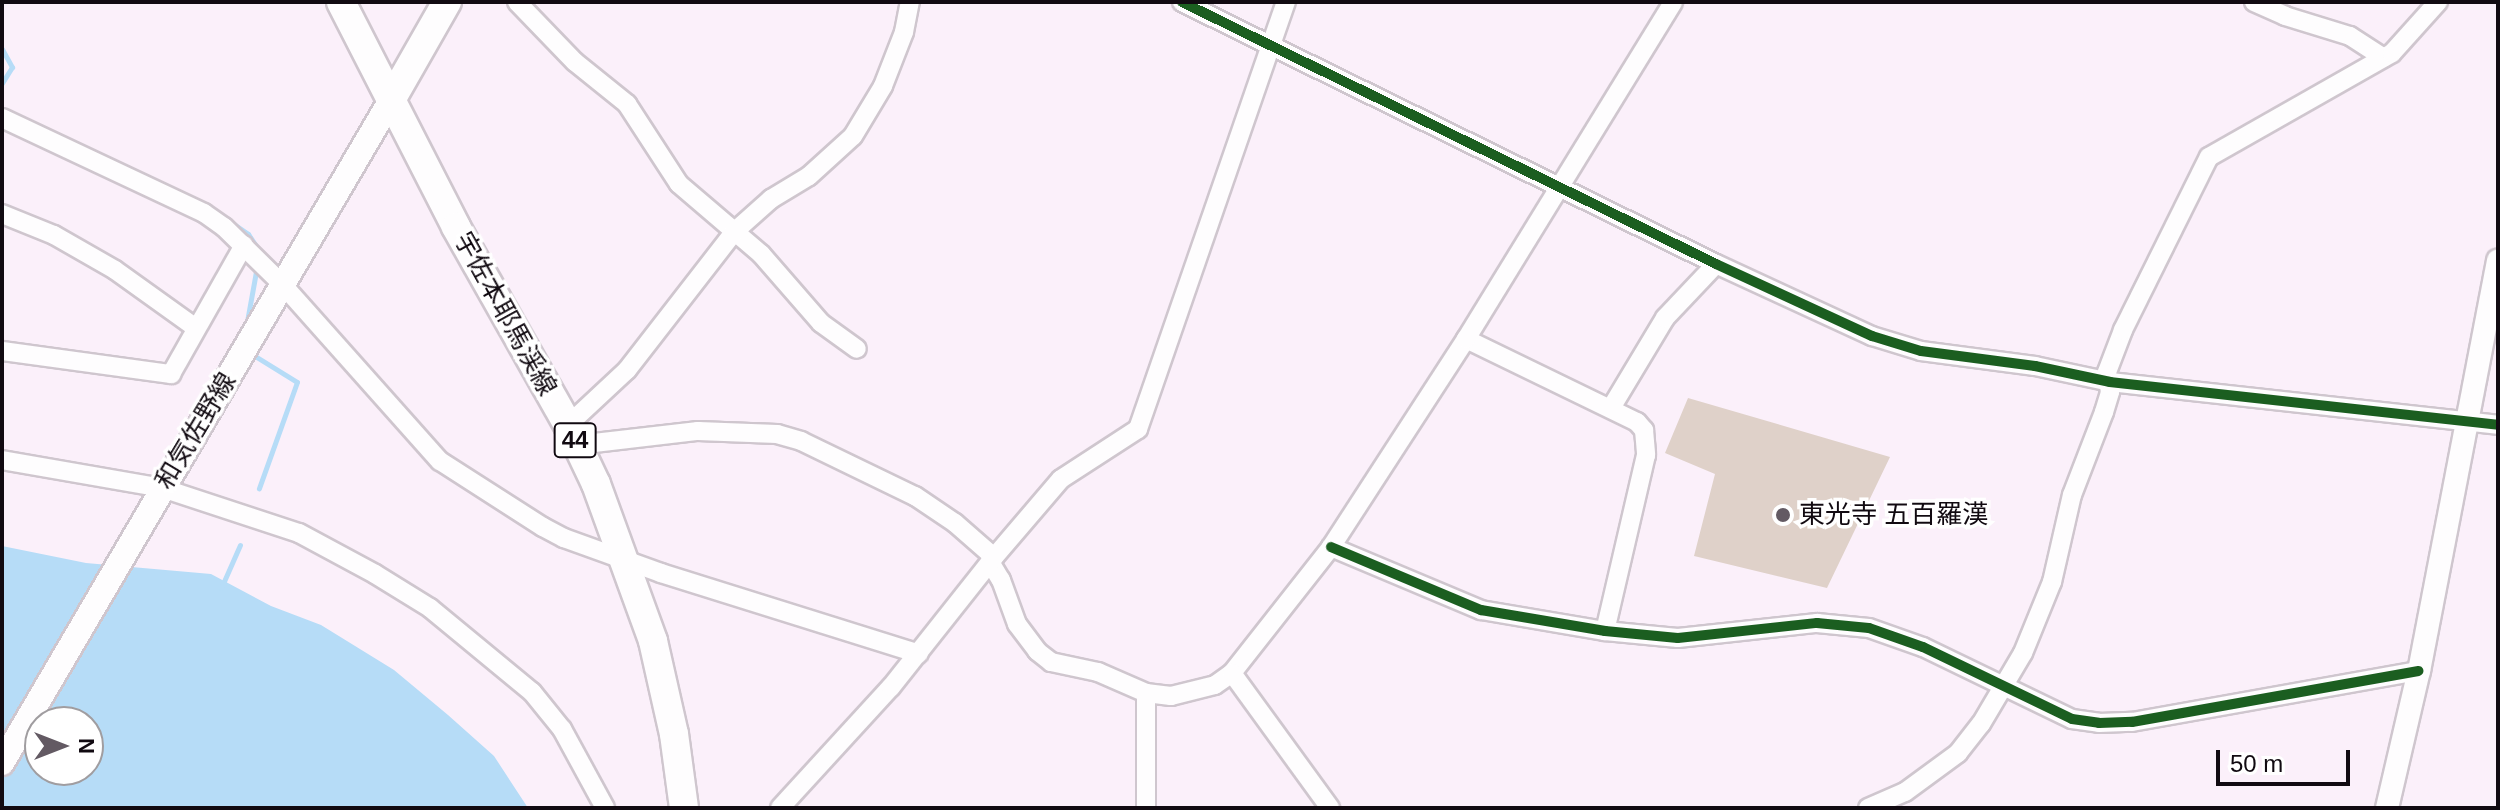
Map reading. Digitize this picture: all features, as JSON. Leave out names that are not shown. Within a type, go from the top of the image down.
[{"type":"main road","name":"宇佐本耶馬渓線","points":[[341,2],[456,227],[596,484],[664,682],[684,808]]},
{"type":"main road","points":[[391,100],[447,2]]},
{"type":"main road","name":"和気佐野線","points":[[2,763],[391,100]]},
{"type":"street","points":[[517,2],[575,62],[627,104],[679,184],[761,254],[821,323],[857,349]]},
{"type":"street","points":[[910,2],[904,32],[883,86],[853,136],[809,176],[771,199],[734,232],[573,437],[594,443],[698,431],[777,434],[801,441],[915,496],[955,523],[992,560],[1017,624],[1044,657],[1060,665],[1098,672],[1146,693],[1185,695],[1215,685],[1232,673],[1331,547],[1466,339],[1673,2]]},
{"type":"street","points":[[1182,2],[1716,264],[1872,336],[1921,351],[2035,366],[2110,382],[2498,425]]},
{"type":"street","points":[[780,808],[919,654],[992,560],[1061,479],[1092,456],[1126,439],[1138,429],[1286,2]]},
{"type":"street","points":[[2254,2],[2295,20],[2350,36],[2384,58]]},
{"type":"street","points":[[1868,808],[1905,792],[1958,753],[2004,688],[2032,636],[2052,582],[2072,495],[2104,412],[2110,382],[2107,372],[2123,330],[2209,157],[2384,58],[2403,43],[2438,2]]},
{"type":"street","points":[[2,118],[204,213],[244,245],[283,285],[440,461],[543,527],[624,560],[919,654]]},
{"type":"street","points":[[2,214],[54,235],[115,270],[196,328]]},
{"type":"street","points":[[2,351],[171,374],[244,245]]},
{"type":"street","points":[[2387,808],[2419,671],[2498,261]]},
{"type":"street","points":[[1611,408],[1665,318],[1716,264]]},
{"type":"street","points":[[1466,339],[1637,422],[1647,442],[1605,631]]},
{"type":"street","points":[[2,460],[160,493],[299,533],[430,608],[532,692],[562,729],[605,808]]},
{"type":"street","points":[[1331,547],[1394,577],[1481,610],[1605,631],[1705,638],[1817,623],[1844,623],[1923,647],[2072,719],[2132,722],[2419,671]]},
{"type":"street","points":[[1232,673],[1330,808]]},
{"type":"street","points":[[1146,693],[1146,808]]},
{"type":"water","points":[[2,546],[86,563],[211,574],[271,606],[321,625],[394,670],[448,715],[494,756],[528,808],[2,808]]},
{"type":"building","name":"東光寺 五百羅漢","points":[[1688,398],[1890,457],[1827,588],[1694,556],[1715,474],[1665,453]]},
{"type":"waterway","points":[[2,49],[12,67],[2,83]]},
{"type":"waterway","points":[[212,209],[248,234],[258,249]]},
{"type":"waterway","points":[[246,327],[257,266]]},
{"type":"waterway","points":[[250,353],[297,382],[259,488]]},
{"type":"waterway","points":[[221,588],[240,545]]},
{"type":"cycle path","points":[[1182,2],[1716,264],[1872,336],[1921,351],[2035,366],[2110,382],[2498,425]]},
{"type":"cycle path","points":[[1331,547],[1481,610],[1605,631],[1678,638],[1817,623],[1869,628],[1923,647],[2072,719],[2099,723],[2132,722],[2419,671]]},
{"type":"place","name":"東光寺 五百羅漢","points":[[1783,515]]}]
